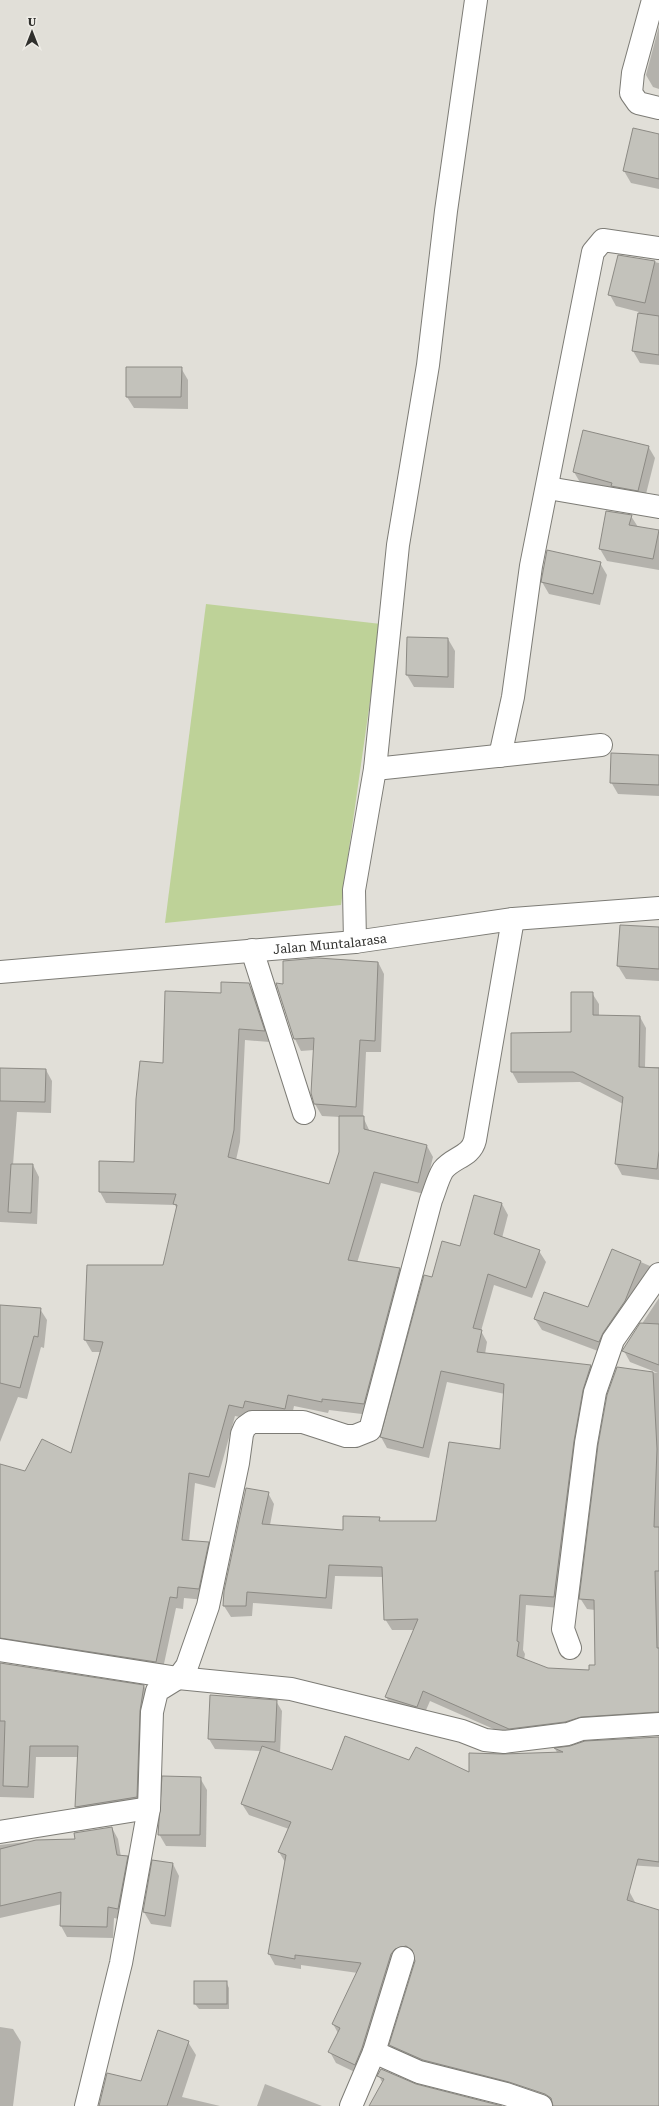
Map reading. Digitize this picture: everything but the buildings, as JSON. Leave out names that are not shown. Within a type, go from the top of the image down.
[{"type":"street","points":[[354,938],[354,890],[375,769],[398,545],[428,365],[447,203],[476,0]]},
{"type":"street","points":[[653,0],[633,73],[631,93],[638,103],[659,108]]},
{"type":"street","points":[[500,756],[513,697],[531,566],[548,488],[593,252],[603,240],[659,248]]},
{"type":"street","points":[[548,488],[659,507]]},
{"type":"street","points":[[375,769],[601,744]]},
{"type":"street","name":"Jalan Muntalarasa","points":[[0,972],[252,950],[513,919],[659,908]]},
{"type":"street","points":[[86,2106],[121,1963],[149,1808],[152,1712],[157,1692],[178,1678],[187,1666],[208,1606],[238,1463],[242,1434],[245,1427],[252,1422],[303,1422],[346,1436],[355,1436],[370,1430],[431,1200],[444,1169],[469,1152],[474,1147],[476,1140],[513,919]]},
{"type":"street","points":[[252,950],[304,1113]]},
{"type":"street","points":[[570,1648],[563,1629],[586,1443],[594,1392],[613,1340],[659,1274]]},
{"type":"street","points":[[0,1650],[178,1678],[291,1689],[462,1731],[485,1740],[498,1742],[543,1738],[568,1734],[582,1729],[659,1724]]},
{"type":"street","points":[[0,1832],[149,1808]]},
{"type":"street","points":[[351,2106],[374,2052],[403,1958]]},
{"type":"street","points":[[374,2052],[419,2072],[506,2094],[541,2106]]},
{"type":"green space","points":[[206,604],[381,624],[341,905],[165,923]]}]
